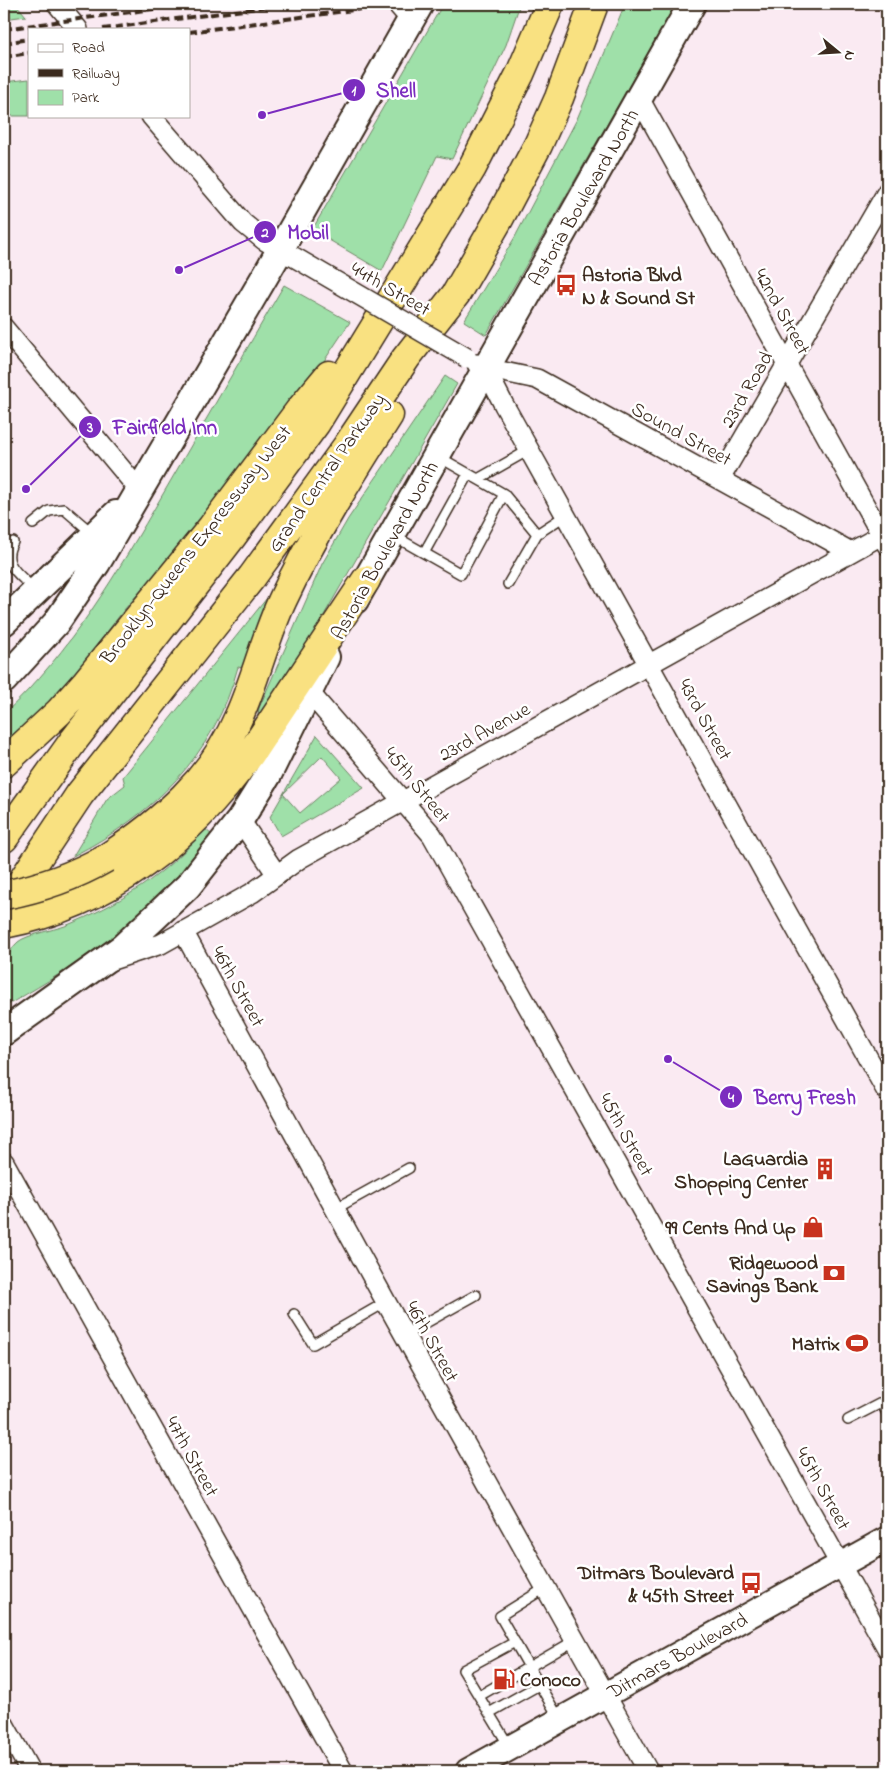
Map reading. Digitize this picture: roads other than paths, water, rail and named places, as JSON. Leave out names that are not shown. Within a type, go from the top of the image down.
[{"type":"highway","name":"Grand Central Parkway","points":[[4,838],[74,740],[225,546],[316,423],[481,152],[520,74],[550,4]]},
{"type":"highway","name":"Grand Central Parkway","points":[[4,908],[80,794],[252,577],[347,446],[406,358],[456,294],[499,219],[538,145],[559,98],[594,4]]},
{"type":"highway","points":[[4,895],[56,882],[106,858],[172,808],[201,780],[221,751],[239,716],[276,615],[293,577],[340,494],[421,367],[456,294]]},
{"type":"highway","name":"Brooklyn-Queens Expressway West","points":[[4,763],[59,712],[91,676],[212,527],[299,411],[379,317]]},
{"type":"highway","points":[[4,924],[49,913],[78,902],[106,888],[170,845],[192,825],[227,786],[251,753],[366,580]]},
{"type":"main road","name":"Astoria Boulevard North","points":[[4,1032],[101,963],[146,928],[188,886],[240,820],[268,775],[366,580],[436,455],[476,363],[639,98],[692,4]]},
{"type":"main road","points":[[4,680],[40,641],[75,596],[287,253],[409,9]]},
{"type":"main road","points":[[4,622],[140,491]]},
{"type":"street","points":[[57,4],[77,28]]},
{"type":"street","name":"42nd Street","points":[[639,98],[885,538]]},
{"type":"street","name":"44th Street","points":[[153,118],[243,223],[287,253],[476,363]]},
{"type":"street","name":"23rd Road","points":[[720,479],[887,192]]},
{"type":"street","points":[[4,328],[140,491]]},
{"type":"street","name":"43rd Street","points":[[476,363],[566,515],[887,1092]]},
{"type":"street","name":"Sound Street","points":[[476,363],[537,379],[851,552]]},
{"type":"street","name":"23rd Avenue","points":[[101,963],[161,944],[252,893],[299,859],[404,800],[851,552],[885,538]]},
{"type":"street","name":"45th Street","points":[[309,692],[404,800],[432,835],[887,1648]]},
{"type":"street","points":[[240,820],[277,875]]},
{"type":"street","name":"46th Street","points":[[183,932],[404,1335],[648,1771]]},
{"type":"street","name":"47th Street","points":[[4,1162],[343,1771]]},
{"type":"street","name":"Ditmars Boulevard","points":[[468,1771],[887,1539]]},
{"type":"street","points":[[4,1724],[30,1771]]},
{"type":"lane","points":[[478,479],[529,450]]},
{"type":"lane","points":[[436,455],[504,494],[537,534]]},
{"type":"lane","points":[[424,553],[443,523],[468,474]]},
{"type":"lane","points":[[391,535],[460,574],[487,518],[504,494]]},
{"type":"lane","points":[[33,524],[49,511],[64,509],[94,535]]},
{"type":"lane","points":[[508,584],[537,534],[566,515]]},
{"type":"lane","points":[[13,542],[6,555],[6,566],[36,591]]},
{"type":"lane","points":[[335,1209],[410,1168]]},
{"type":"lane","points":[[404,1335],[476,1295]]},
{"type":"lane","points":[[294,1314],[312,1344],[386,1302]]},
{"type":"lane","points":[[848,1420],[881,1403],[887,1413]]},
{"type":"lane","points":[[545,1588],[500,1616],[560,1720]]},
{"type":"lane","points":[[479,1696],[574,1641]]},
{"type":"lane","points":[[510,1748],[463,1670],[514,1642]]},
{"type":"lane","points":[[489,1713],[540,1685]]},
{"type":"railway","points":[[4,29],[190,4]]},
{"type":"railway","points":[[110,28],[287,4]]},
{"type":"railway","points":[[190,32],[398,4]]},
{"type":"railway","points":[[4,43],[28,39]]},
{"type":"railway","points":[[4,57],[28,53]]},
{"type":"place","name":"Shell","points":[[262,115]]},
{"type":"place","name":"Mobil","points":[[179,270]]},
{"type":"place","name":"Astoria Blvd N & Sound St","points":[[566,285]]},
{"type":"place","name":"Fairfield Inn","points":[[26,489]]},
{"type":"place","name":"Berry Fresh","points":[[668,1059]]},
{"type":"place","name":"LaGuardia Shopping Center","points":[[825,1169]]},
{"type":"place","name":"99 Cents And Up","points":[[813,1227]]},
{"type":"place","name":"Ridgewood Savings Bank","points":[[834,1273]]},
{"type":"place","name":"Matrix","points":[[857,1343]]},
{"type":"place","name":"Ditmars Boulevard & 45th Street","points":[[751,1583]]},
{"type":"place","name":"Conoco","points":[[504,1679]]}]
